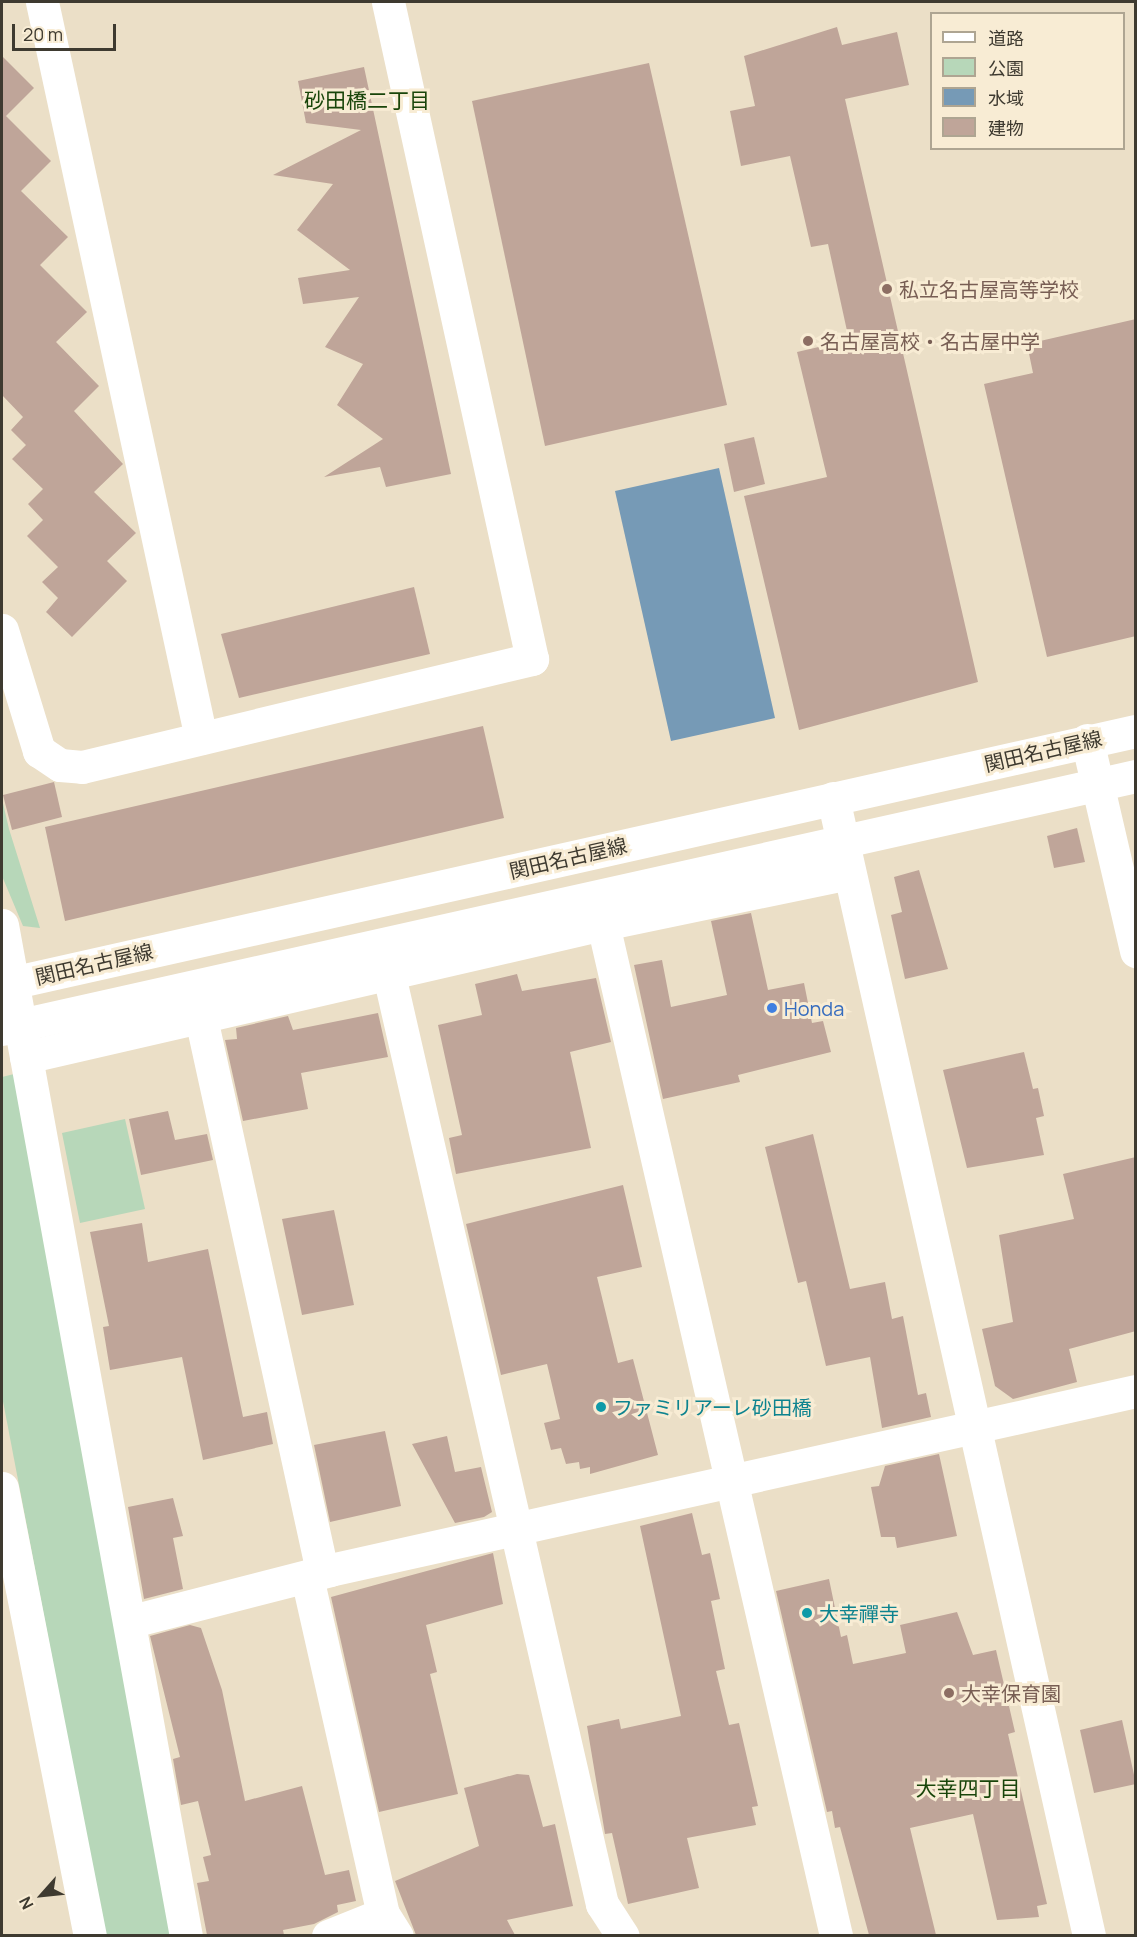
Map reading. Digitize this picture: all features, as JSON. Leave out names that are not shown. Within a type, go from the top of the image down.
[{"type":"street","points":[[42,2],[201,738]]},
{"type":"street","points":[[2,630],[29,734],[39,751],[60,765],[82,766],[532,659],[388,2]]},
{"type":"street","name":"関田名古屋線","points":[[2,985],[1136,730]]},
{"type":"street","points":[[1087,740],[1136,951]]},
{"type":"street","points":[[2,1029],[846,859],[1098,784],[1136,776]]},
{"type":"street","points":[[832,798],[1089,1935]]},
{"type":"street","points":[[26,1057],[389,975],[597,910]]},
{"type":"street","points":[[597,910],[836,1935]]},
{"type":"street","points":[[2,926],[132,1621],[186,1935]]},
{"type":"street","points":[[389,975],[518,1527],[602,1904],[622,1935]]},
{"type":"street","points":[[201,1018],[320,1562],[309,1586],[390,1925],[328,1935]]},
{"type":"street","points":[[132,1621],[316,1574],[507,1534],[518,1527],[731,1478],[973,1428],[1136,1391]]},
{"type":"street","points":[[2,1488],[90,1935]]},
{"type":"green space","points":[[2,799],[40,928],[23,926],[2,876]]},
{"type":"green space","points":[[18,1073],[177,1935],[105,1935],[2,1396],[2,1077]]},
{"type":"green space","points":[[125,1119],[145,1209],[80,1223],[62,1133]]},
{"type":"water","points":[[719,468],[775,718],[671,741],[615,491]]},
{"type":"building","points":[[837,27],[842,45],[897,32],[909,85],[845,99],[978,682],[799,730],[744,496],[827,477],[797,352],[849,340],[828,244],[811,247],[790,156],[741,166],[730,111],[755,106],[744,56]]},
{"type":"building","points":[[2,56],[34,88],[6,116],[51,161],[21,191],[68,237],[40,265],[87,312],[56,342],[99,386],[74,411],[123,464],[94,492],[136,533],[107,561],[127,581],[72,637],[46,612],[58,598],[42,582],[58,567],[27,536],[43,520],[28,504],[43,489],[12,459],[26,445],[11,430],[23,417],[2,395]]},
{"type":"building","points":[[649,63],[727,405],[545,446],[472,101]]},
{"type":"building","points":[[364,67],[451,474],[386,487],[380,467],[324,477],[383,439],[337,405],[363,364],[325,347],[359,297],[303,304],[298,278],[350,270],[297,230],[333,184],[273,175],[361,130],[306,123],[298,81]]},
{"type":"building","points":[[1136,319],[1136,636],[1047,657],[984,384],[1033,373],[1027,344]]},
{"type":"building","points":[[754,437],[765,484],[734,492],[724,444]]},
{"type":"building","points":[[414,587],[430,654],[239,698],[221,634]]},
{"type":"building","points":[[483,726],[504,818],[65,921],[45,827]]},
{"type":"building","points":[[54,782],[62,817],[12,830],[3,795]]},
{"type":"building","points":[[1077,828],[1085,862],[1054,868],[1047,836]]},
{"type":"building","points":[[919,870],[948,969],[905,979],[891,915],[902,912],[894,877]]},
{"type":"building","points":[[751,913],[768,990],[804,983],[812,1023],[823,1021],[831,1052],[738,1075],[740,1082],[663,1099],[634,965],[662,960],[671,1007],[727,995],[711,921]]},
{"type":"building","points":[[517,974],[522,991],[596,978],[611,1042],[570,1052],[591,1148],[456,1174],[449,1138],[462,1135],[438,1025],[482,1015],[475,984]]},
{"type":"building","points":[[378,1013],[388,1057],[301,1073],[308,1109],[243,1121],[225,1040],[237,1039],[236,1028],[288,1016],[293,1030]]},
{"type":"building","points":[[1024,1052],[1033,1089],[1038,1088],[1044,1116],[1036,1118],[1044,1155],[967,1168],[943,1070]]},
{"type":"building","points":[[168,1111],[175,1140],[207,1134],[213,1160],[141,1175],[129,1119]]},
{"type":"building","points":[[813,1134],[850,1289],[885,1282],[892,1319],[903,1316],[918,1395],[926,1393],[931,1417],[882,1428],[870,1357],[826,1366],[806,1281],[798,1283],[765,1147]]},
{"type":"building","points":[[1136,1157],[1136,1331],[1069,1349],[1077,1382],[1013,1399],[995,1386],[982,1329],[1013,1322],[999,1235],[1074,1219],[1063,1174]]},
{"type":"building","points":[[623,1185],[642,1267],[597,1277],[618,1363],[633,1359],[658,1455],[590,1474],[590,1467],[580,1469],[579,1462],[566,1464],[561,1448],[551,1450],[544,1423],[560,1419],[547,1364],[501,1375],[466,1224]]},
{"type":"building","points":[[334,1210],[354,1305],[302,1315],[282,1219]]},
{"type":"building","points":[[142,1223],[148,1262],[208,1249],[243,1417],[267,1412],[273,1444],[203,1460],[182,1357],[110,1370],[103,1327],[109,1326],[90,1232]]},
{"type":"building","points":[[385,1431],[401,1506],[330,1522],[314,1445]]},
{"type":"building","points":[[447,1436],[455,1472],[481,1467],[492,1512],[484,1517],[455,1523],[412,1444]]},
{"type":"building","points":[[939,1454],[957,1536],[897,1548],[895,1537],[881,1537],[871,1487],[879,1486],[885,1466]]},
{"type":"building","points":[[173,1498],[183,1536],[173,1538],[183,1589],[144,1599],[128,1507]]},
{"type":"building","points":[[692,1513],[702,1555],[710,1553],[720,1599],[711,1601],[725,1669],[716,1671],[729,1725],[739,1723],[758,1806],[752,1807],[756,1825],[687,1838],[699,1888],[628,1904],[612,1833],[605,1834],[587,1726],[619,1719],[621,1729],[681,1716],[640,1526]]},
{"type":"building","points":[[493,1553],[503,1604],[426,1625],[437,1672],[430,1674],[458,1794],[379,1812],[331,1597]]},
{"type":"building","points":[[829,1579],[841,1637],[847,1635],[853,1664],[906,1653],[900,1625],[957,1612],[973,1655],[996,1650],[1015,1732],[1008,1734],[1047,1904],[1037,1906],[1039,1917],[997,1920],[973,1814],[910,1828],[936,1935],[869,1935],[840,1827],[835,1828],[832,1811],[827,1812],[776,1591]]},
{"type":"building","points":[[190,1625],[201,1628],[222,1690],[245,1801],[302,1786],[325,1875],[349,1870],[356,1901],[337,1905],[338,1912],[314,1924],[283,1930],[284,1935],[207,1935],[197,1883],[209,1881],[203,1857],[211,1855],[198,1801],[181,1805],[173,1759],[180,1757],[150,1636]]},
{"type":"building","points":[[1122,1720],[1136,1784],[1094,1793],[1080,1730]]},
{"type":"building","points":[[517,1774],[529,1775],[543,1827],[555,1824],[573,1906],[507,1920],[515,1935],[416,1935],[395,1881],[479,1846],[464,1788]]},
{"type":"place","name":"私立名古屋高等学校","points":[[887,289]]},
{"type":"place","name":"名古屋高校・名古屋中学","points":[[808,341]]},
{"type":"place","name":"Honda","points":[[772,1008]]},
{"type":"place","name":"ファミリアーレ砂田橋","points":[[601,1407]]},
{"type":"place","name":"大幸禪寺","points":[[807,1613]]},
{"type":"place","name":"大幸保育園","points":[[949,1693]]},
{"type":"district","name":"砂田橋二丁目","points":[[367,100]]},
{"type":"district","name":"大幸四丁目","points":[[968,1788]]}]
